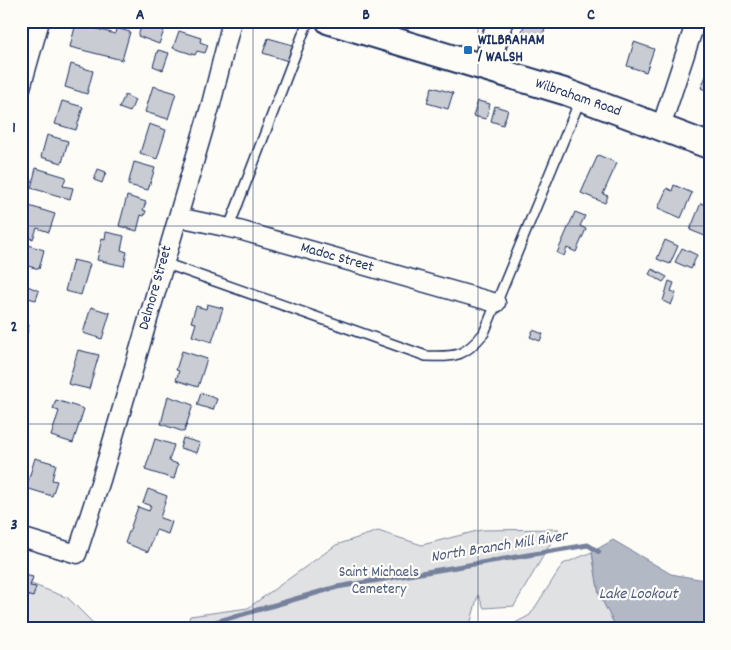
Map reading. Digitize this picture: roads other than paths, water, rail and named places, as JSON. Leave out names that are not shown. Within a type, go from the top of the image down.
[{"type":"main road","name":"Wilbraham Road","points":[[329,21],[581,97],[710,146]]},
{"type":"main road","points":[[486,68],[500,21]]},
{"type":"street","points":[[21,88],[40,21]]},
{"type":"street","name":"Delmore Street","points":[[21,537],[77,554],[101,480],[178,217],[232,21]]},
{"type":"street","points":[[661,127],[696,21]]},
{"type":"street","name":"Madoc Street","points":[[178,217],[229,227],[496,304]]},
{"type":"lane","points":[[229,227],[308,21]]},
{"type":"lane","points":[[164,263],[426,356],[454,357],[470,350],[484,333],[581,97]]},
{"type":"water","name":"Lake Lookout","points":[[613,540],[671,574],[710,581],[710,629],[617,629],[599,594],[592,552]]},
{"type":"waterway","name":"North Branch Mill River","points":[[191,629],[337,587],[588,545],[599,552]]},
{"type":"place","name":"WILBRAHAM / WALSH","points":[[468,50]]},
{"type":"park label","name":"Saint Michaels Cemetery","points":[[379,582]]}]
